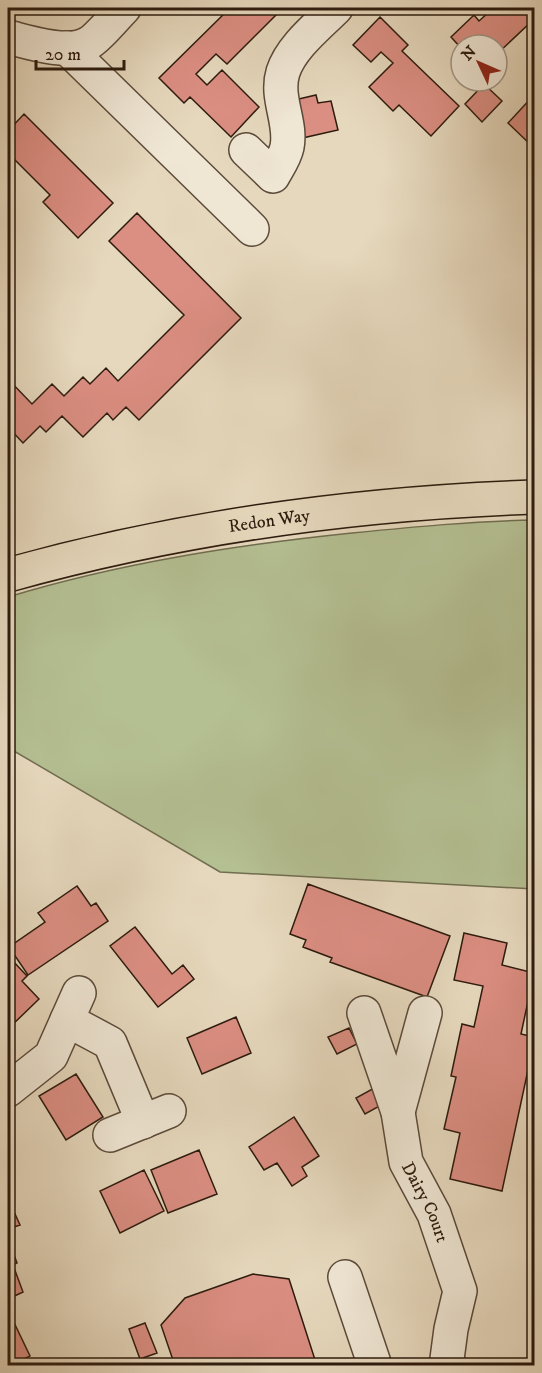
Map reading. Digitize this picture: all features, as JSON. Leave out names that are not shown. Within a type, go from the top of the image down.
[{"type":"main road","name":"Redon Way","points":[[8,575],[165,537],[239,523],[324,511],[426,501],[534,497]]},
{"type":"street","points":[[8,37],[30,43],[67,48],[87,44],[124,8]]},
{"type":"street","points":[[246,150],[273,176],[287,148],[288,134],[281,101],[283,73],[288,61],[336,8]]},
{"type":"street","points":[[67,48],[252,230]]},
{"type":"street","points":[[8,1090],[51,1056],[73,1006],[110,1043],[156,1116],[110,1135]]},
{"type":"street","name":"Dairy Court","points":[[364,1013],[398,1112],[406,1162],[434,1214],[460,1291],[451,1329],[447,1359],[450,1365]]},
{"type":"street","name":"Dairy Court","points":[[398,1112],[425,1013]]},
{"type":"street","points":[[345,1277],[375,1365]]},
{"type":"green space","points":[[534,520],[534,889],[220,872],[14,751],[8,751],[8,597],[93,574],[222,550],[398,529]]},
{"type":"building","points":[[230,8],[283,8],[227,64],[216,54],[196,74],[207,85],[222,70],[259,107],[231,137],[190,97],[184,103],[159,78]]},
{"type":"building","points":[[485,8],[520,8],[533,20],[509,43],[509,33],[455,33],[474,15],[479,21],[489,12]]},
{"type":"building","points":[[380,17],[408,45],[402,51],[459,106],[431,136],[399,105],[393,111],[369,87],[393,63],[381,52],[371,62],[353,45]]},
{"type":"building","points":[[475,93],[494,93],[502,101],[482,122],[465,104]]},
{"type":"building","points":[[316,95],[318,103],[331,101],[338,130],[298,139],[290,101]]},
{"type":"building","points":[[534,95],[534,148],[508,123]]},
{"type":"building","points":[[24,114],[113,203],[78,238],[43,202],[50,195],[11,156],[8,159],[8,131]]},
{"type":"building","points":[[137,213],[241,318],[139,420],[126,407],[113,420],[107,413],[83,437],[62,416],[46,432],[40,426],[23,443],[8,427],[8,379],[32,404],[52,384],[64,396],[83,377],[90,384],[106,368],[118,381],[184,315],[109,241]]},
{"type":"building","points":[[308,884],[450,936],[427,997],[330,962],[332,958],[303,947],[306,940],[290,934]]},
{"type":"building","points":[[77,886],[91,906],[96,903],[108,921],[28,975],[9,947],[45,922],[38,913]]},
{"type":"building","points":[[135,927],[172,974],[183,965],[194,979],[158,1007],[110,946]]},
{"type":"building","points":[[464,933],[507,943],[502,965],[534,973],[521,1034],[534,1037],[534,1042],[502,1191],[450,1179],[460,1133],[444,1129],[456,1077],[451,1076],[462,1024],[474,1027],[483,986],[454,980]]},
{"type":"building","points":[[12,960],[27,976],[22,981],[39,999],[8,1029],[8,964]]},
{"type":"building","points":[[236,1017],[251,1053],[202,1074],[187,1038]]},
{"type":"building","points":[[349,1028],[357,1044],[337,1054],[328,1037]]},
{"type":"building","points":[[76,1074],[103,1117],[66,1140],[39,1096]]},
{"type":"building","points":[[376,1087],[385,1103],[365,1114],[356,1098]]},
{"type":"building","points":[[294,1117],[319,1156],[302,1167],[307,1176],[292,1186],[277,1163],[264,1170],[249,1147]]},
{"type":"building","points":[[199,1150],[217,1194],[168,1213],[151,1170]]},
{"type":"building","points":[[144,1170],[164,1211],[120,1233],[100,1191]]},
{"type":"building","points":[[8,1210],[10,1216],[15,1214],[20,1225],[8,1229]]},
{"type":"building","points":[[8,1239],[17,1263],[13,1265],[23,1292],[8,1299]]},
{"type":"building","points":[[253,1274],[289,1279],[317,1366],[175,1366],[161,1325],[185,1298]]},
{"type":"building","points":[[8,1310],[30,1356],[10,1366],[8,1366]]},
{"type":"building","points":[[145,1323],[157,1353],[140,1359],[129,1329]]}]
